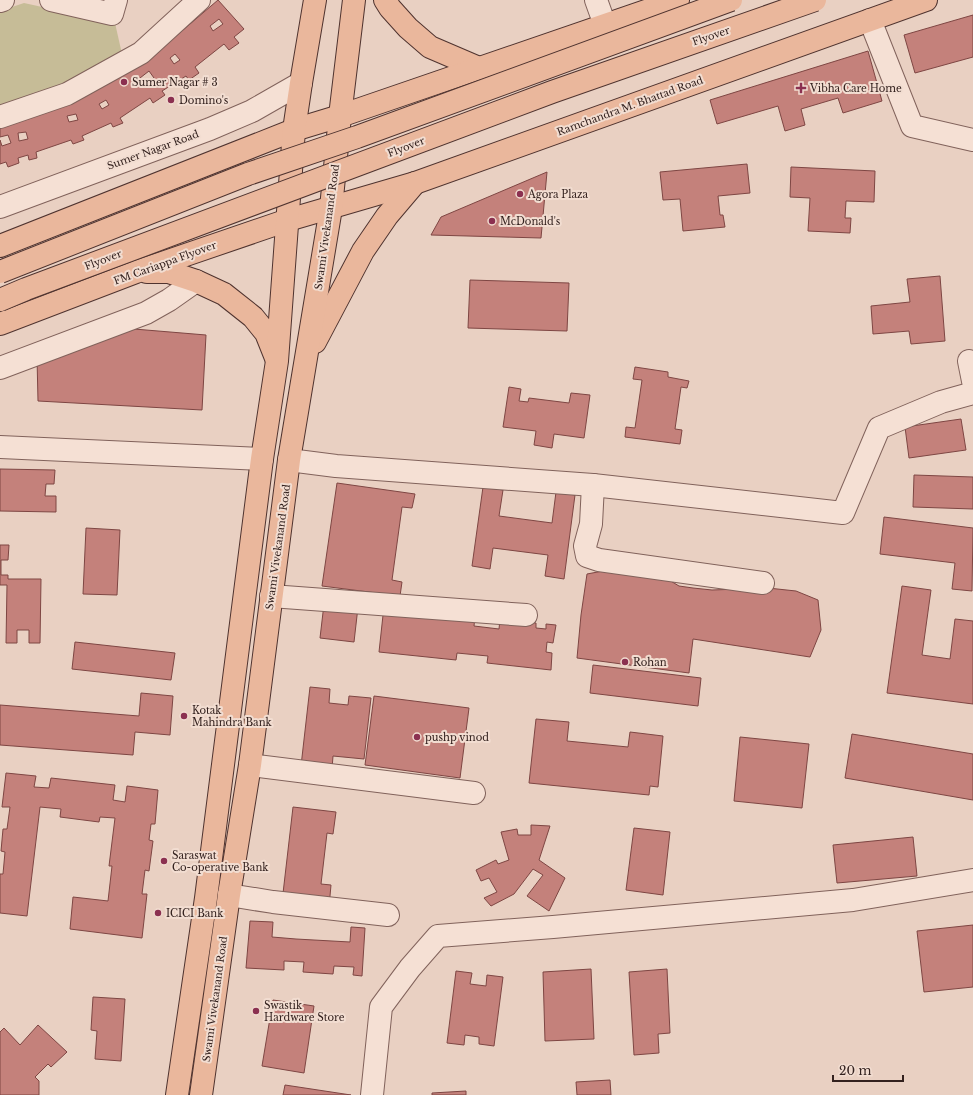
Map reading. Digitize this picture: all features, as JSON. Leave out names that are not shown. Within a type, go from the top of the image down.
[{"type":"main road","points":[[177,1095],[206,898],[262,459],[277,361],[294,130],[315,0]]},
{"type":"main road","name":"Swami Vivekanand Road","points":[[201,1095],[229,895],[250,765],[289,460],[331,208],[354,0]]},
{"type":"main road","points":[[385,0],[390,8],[408,28],[430,47],[479,68]]},
{"type":"main road","points":[[0,246],[294,130],[340,116],[678,0]]},
{"type":"main road","points":[[0,272],[248,174],[357,137],[730,0]]},
{"type":"main road","name":"Flyover","points":[[0,300],[33,286],[544,95],[815,0]]},
{"type":"main road","name":"Ramchandra M. Bhattad Road","points":[[331,208],[415,183],[926,0]]},
{"type":"main road","points":[[307,358],[363,251],[387,216],[415,183]]},
{"type":"main road","name":"FM Cariappa Flyover","points":[[0,324],[130,275],[288,220],[331,208]]},
{"type":"main road","points":[[130,275],[169,272],[196,281],[224,294],[253,317],[266,333],[277,361]]},
{"type":"street","points":[[51,0],[112,14],[116,0]]},
{"type":"street","points":[[0,117],[68,94],[141,53],[199,0]]},
{"type":"street","points":[[596,0],[605,25]]},
{"type":"street","points":[[870,20],[912,126],[973,140]]},
{"type":"street","name":"Sumer Nagar Road","points":[[0,207],[210,129],[252,111],[301,83]]},
{"type":"street","points":[[0,368],[146,313],[169,300],[196,281]]},
{"type":"street","points":[[289,460],[336,466],[593,485],[843,513],[879,428],[941,402],[973,393]]},
{"type":"street","points":[[0,447],[262,459]]},
{"type":"street","points":[[593,485],[591,524],[585,546],[587,556],[599,560],[763,583]]},
{"type":"street","points":[[271,596],[526,615]]},
{"type":"street","points":[[250,765],[474,793]]},
{"type":"street","points":[[372,1095],[381,1007],[410,968],[438,936],[552,928],[853,900],[973,880]]},
{"type":"street","points":[[229,895],[273,902],[388,915]]},
{"type":"shaded area","points":[[24,3],[115,23],[122,54],[59,92],[0,109],[0,11]]},
{"type":"building","name":"Sumer Nagar # 3","points":[[218,0],[244,29],[234,37],[239,43],[229,50],[224,44],[195,67],[199,73],[189,80],[186,76],[162,91],[165,95],[153,103],[150,98],[120,118],[123,123],[113,127],[111,123],[82,136],[84,140],[73,144],[71,140],[36,152],[37,158],[29,160],[28,155],[18,158],[19,163],[8,167],[6,162],[0,164],[0,140],[2,146],[11,143],[8,135],[0,137],[0,121],[162,48]],"holes":[[[219,19],[223,24],[213,31],[210,26]],[[175,54],[180,60],[174,64],[170,58]],[[149,71],[154,78],[145,85],[140,78]],[[106,100],[109,105],[102,109],[99,104]],[[76,114],[78,120],[69,122],[67,116]],[[26,132],[28,139],[19,141],[18,133]]]},
{"type":"building","points":[[973,15],[973,57],[915,73],[904,35]]},
{"type":"building","points":[[868,51],[882,101],[843,113],[838,98],[801,109],[805,125],[785,131],[778,106],[717,124],[710,100]]},
{"type":"building","points":[[747,164],[750,193],[718,196],[720,215],[723,215],[725,227],[683,231],[680,199],[663,200],[660,172]]},
{"type":"building","points":[[791,167],[875,171],[874,202],[846,201],[845,218],[851,218],[850,233],[808,231],[810,198],[790,197]]},
{"type":"building","name":"Agora Plaza","points":[[547,172],[541,238],[431,235],[441,217]]},
{"type":"building","points":[[940,276],[945,341],[911,344],[909,331],[873,334],[871,306],[910,302],[907,279]]},
{"type":"building","points":[[470,280],[569,283],[567,331],[468,328]]},
{"type":"building","points":[[122,328],[206,335],[202,410],[38,401],[37,357]]},
{"type":"building","points":[[635,367],[668,372],[668,377],[689,381],[687,388],[681,387],[675,429],[682,430],[680,444],[625,437],[626,427],[635,428],[642,380],[633,379]]},
{"type":"building","points":[[509,387],[521,389],[519,401],[528,402],[529,398],[569,403],[571,393],[590,395],[584,438],[554,434],[552,448],[534,445],[536,431],[503,427]]},
{"type":"building","points":[[961,419],[966,450],[909,458],[905,427]]},
{"type":"building","points":[[0,469],[55,470],[54,484],[46,484],[45,496],[56,496],[56,512],[0,511]]},
{"type":"building","points":[[914,475],[973,477],[973,509],[913,507]]},
{"type":"building","points":[[337,483],[415,494],[412,508],[402,507],[392,580],[402,582],[400,596],[322,586]]},
{"type":"building","points":[[483,487],[503,490],[499,516],[552,523],[556,492],[575,495],[564,579],[545,576],[548,555],[493,548],[490,569],[472,566]]},
{"type":"building","points":[[884,517],[973,528],[972,591],[952,589],[955,563],[880,554]]},
{"type":"building","points":[[86,528],[120,530],[117,595],[83,594]]},
{"type":"building","points":[[0,545],[9,545],[8,560],[1,560],[1,575],[8,575],[8,579],[41,579],[40,643],[29,643],[29,630],[17,630],[17,643],[6,643],[7,585],[0,585]]},
{"type":"building","points":[[624,567],[654,571],[679,586],[693,588],[712,590],[768,588],[796,591],[818,600],[821,630],[810,657],[693,639],[689,673],[577,658],[587,574]]},
{"type":"building","points":[[902,586],[931,590],[922,655],[950,659],[955,619],[973,621],[973,704],[887,693]]},
{"type":"building","points":[[324,604],[358,607],[354,642],[320,638]]},
{"type":"building","points":[[384,606],[475,616],[474,626],[499,629],[500,619],[536,623],[536,628],[546,629],[546,624],[556,625],[553,643],[547,642],[546,652],[552,653],[551,670],[487,663],[488,656],[457,653],[456,660],[379,652]]},
{"type":"building","points":[[75,642],[175,653],[171,680],[72,669]]},
{"type":"building","points":[[593,665],[701,678],[698,706],[590,693]]},
{"type":"building","points":[[310,687],[330,689],[329,703],[348,705],[349,696],[371,698],[364,759],[333,756],[332,769],[301,766]]},
{"type":"building","points":[[141,693],[173,696],[170,735],[135,732],[133,755],[0,745],[0,705],[139,716]]},
{"type":"building","name":"pushp vinod","points":[[374,696],[469,708],[460,778],[365,765]]},
{"type":"building","points":[[536,719],[569,722],[567,741],[628,747],[630,732],[663,736],[658,787],[650,786],[649,795],[529,783]]},
{"type":"building","points":[[852,734],[973,754],[973,800],[845,778]]},
{"type":"building","points":[[740,737],[809,744],[802,808],[734,801]]},
{"type":"building","points":[[6,773],[36,776],[34,787],[49,788],[51,778],[115,785],[113,800],[125,802],[127,786],[158,790],[155,824],[151,824],[149,840],[153,841],[149,871],[145,870],[142,894],[147,894],[142,938],[70,929],[73,897],[108,901],[112,866],[109,866],[115,818],[100,817],[99,822],[60,817],[61,809],[40,807],[27,916],[0,913],[0,874],[3,874],[5,852],[1,851],[3,829],[7,829],[10,807],[2,807]]},
{"type":"building","points":[[293,807],[336,812],[333,834],[327,833],[321,884],[331,885],[329,907],[282,902]]},
{"type":"building","points":[[531,825],[550,826],[539,860],[565,878],[549,911],[527,896],[543,875],[533,869],[514,894],[491,906],[484,898],[497,892],[489,878],[481,881],[476,870],[496,860],[498,864],[509,860],[501,832],[517,829],[518,835],[531,835]]},
{"type":"building","points":[[634,828],[670,832],[663,895],[626,890]]},
{"type":"building","points":[[913,837],[917,876],[837,883],[833,845]]},
{"type":"building","points":[[250,921],[273,922],[272,937],[296,939],[350,942],[351,927],[365,928],[362,976],[353,975],[354,967],[334,966],[333,974],[303,972],[304,962],[284,961],[284,970],[246,968]]},
{"type":"building","points":[[973,925],[973,987],[924,992],[917,931]]},
{"type":"building","points":[[591,969],[594,1039],[545,1041],[543,972]]},
{"type":"building","points":[[667,969],[670,1033],[658,1034],[659,1053],[634,1055],[629,972]]},
{"type":"building","points":[[456,971],[472,973],[470,984],[486,986],[487,975],[503,977],[494,1046],[479,1044],[479,1037],[465,1035],[464,1045],[447,1043]]},
{"type":"building","points":[[93,997],[125,999],[121,1061],[95,1059],[97,1031],[91,1030]]},
{"type":"building","points":[[273,1000],[314,1006],[304,1073],[262,1066]]},
{"type":"building","points":[[38,1025],[67,1052],[51,1067],[48,1064],[35,1077],[39,1081],[39,1095],[0,1095],[0,1032],[4,1028],[20,1045]]},
{"type":"building","points":[[610,1080],[611,1095],[577,1095],[576,1082]]},
{"type":"building","points":[[285,1085],[351,1095],[283,1095]]},
{"type":"building","points":[[466,1091],[466,1095],[432,1095],[432,1093]]},
{"type":"place","name":"Sumer Nagar # 3","points":[[124,82]]},
{"type":"place","name":"Vibha Care Home","points":[[801,88]]},
{"type":"place","name":"Domino's","points":[[171,100]]},
{"type":"place","name":"Agora Plaza","points":[[520,194]]},
{"type":"place","name":"McDonald's","points":[[492,221]]},
{"type":"place","name":"Rohan","points":[[625,662]]},
{"type":"place","name":"Kotak Mahindra Bank","points":[[184,716]]},
{"type":"place","name":"pushp vinod","points":[[417,737]]},
{"type":"place","name":"Saraswat Co-operative Bank","points":[[164,861]]},
{"type":"place","name":"ICICI Bank","points":[[158,913]]},
{"type":"place","name":"Swastik Hardware Store","points":[[256,1011]]}]
